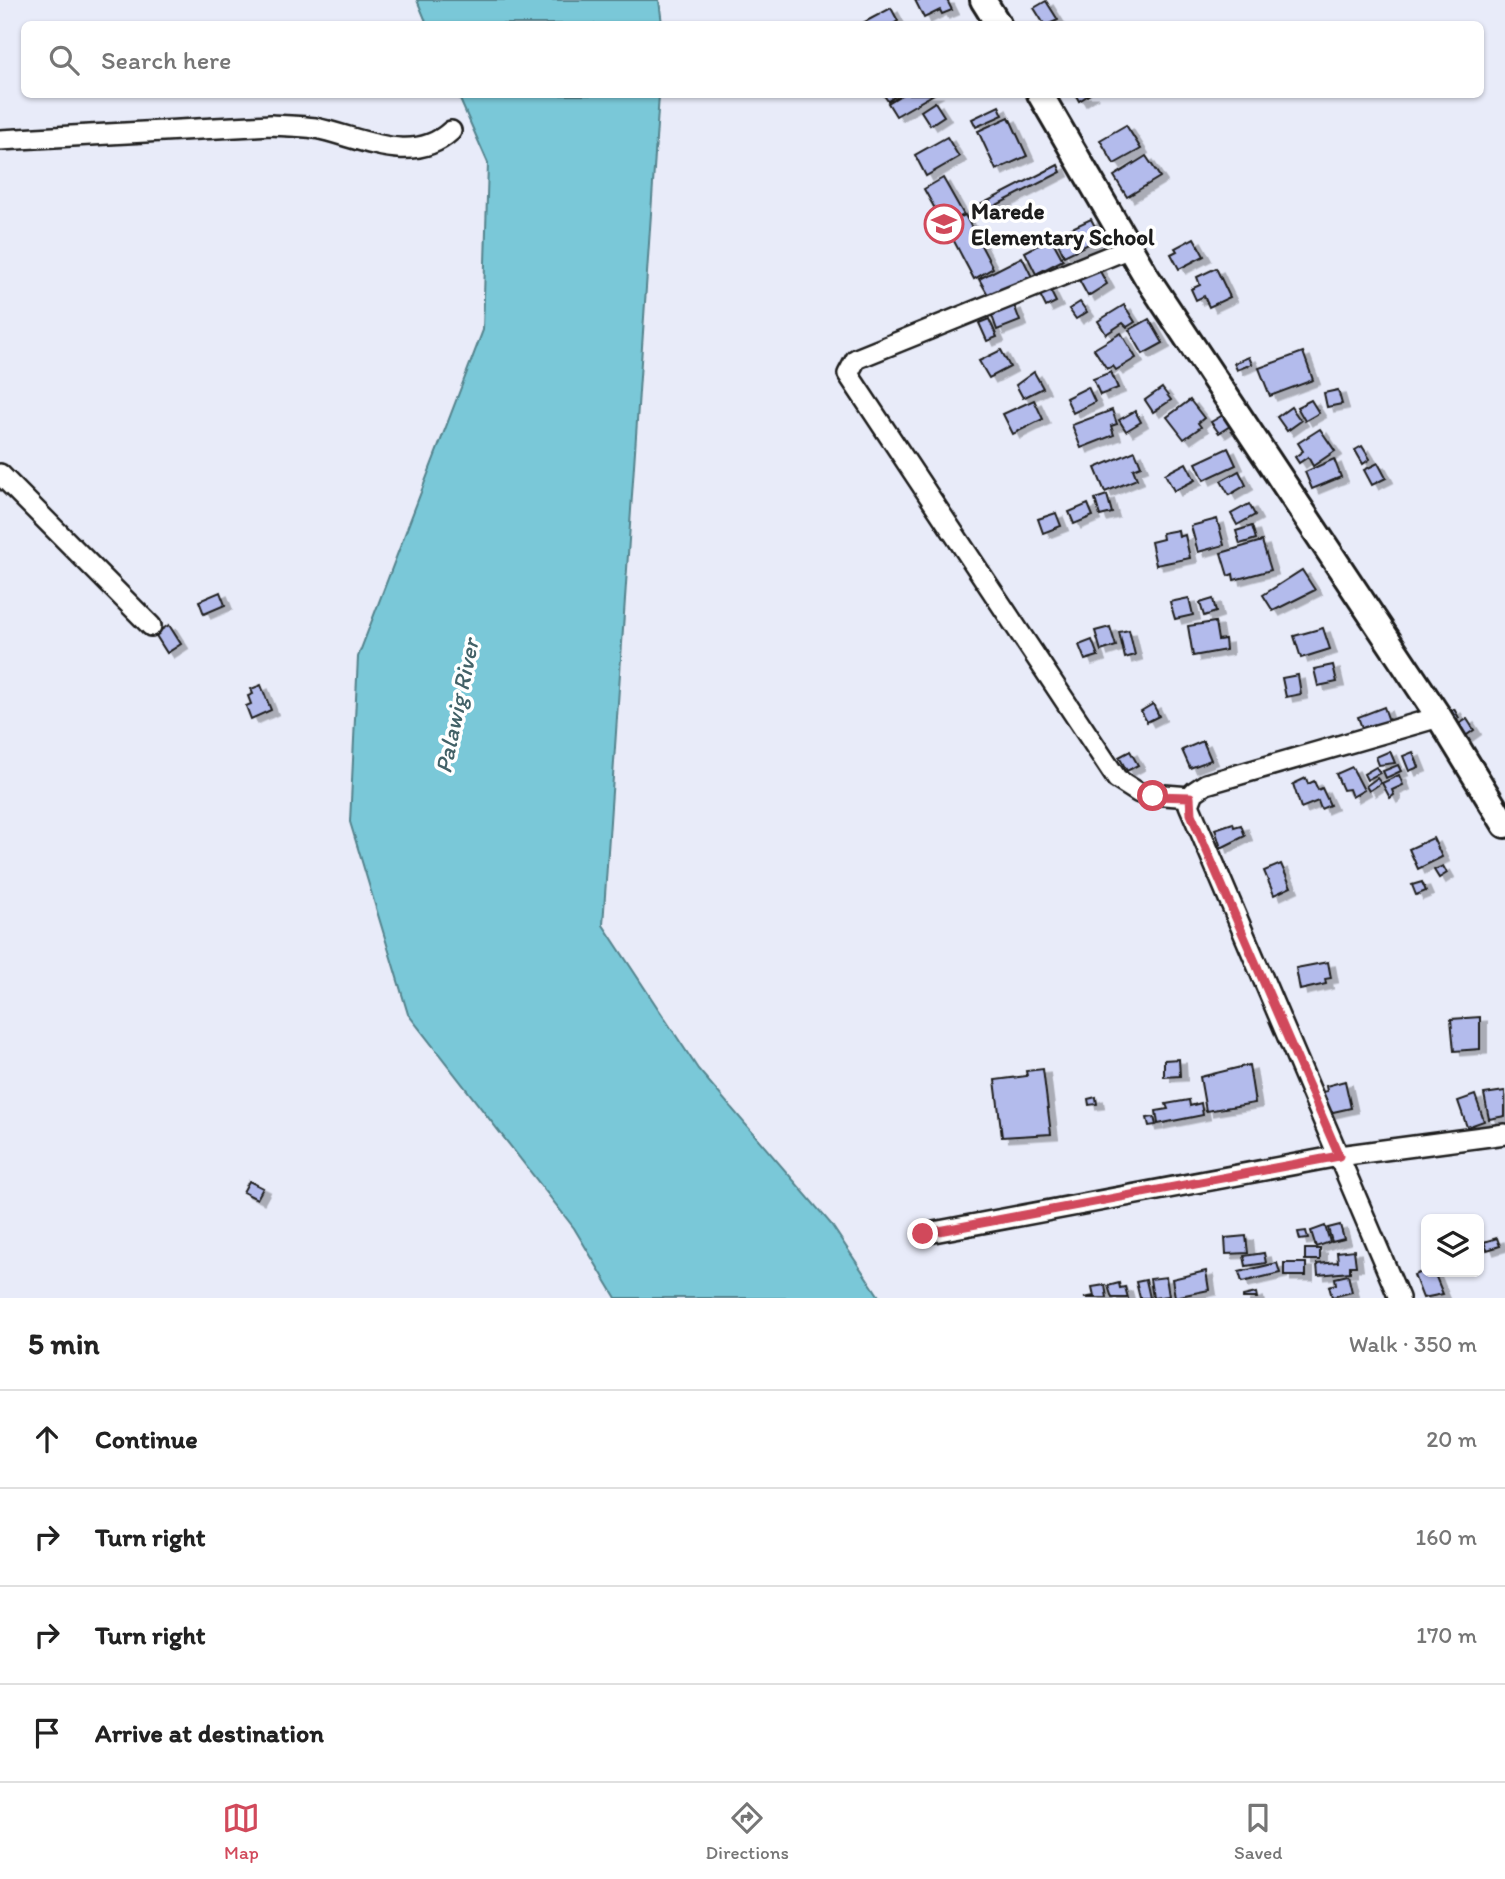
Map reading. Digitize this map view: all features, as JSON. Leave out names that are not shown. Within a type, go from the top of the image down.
[{"type":"street","points":[[983,0],[996,21]]},
{"type":"street","points":[[1042,98],[1130,248],[1439,718],[1505,825]]},
{"type":"street","points":[[0,140],[271,125],[313,128],[388,148],[411,149],[429,145],[451,131]]},
{"type":"street","points":[[1130,248],[856,359],[848,374],[1116,779],[1139,793],[1190,797],[1206,784],[1439,718]]},
{"type":"street","points":[[0,474],[151,626]]},
{"type":"street","points":[[1190,797],[1191,814],[1399,1298]]},
{"type":"street","points":[[923,1234],[1339,1156],[1505,1134]]},
{"type":"water","points":[[417,0],[659,0],[662,21],[426,21]]},
{"type":"water","name":"Palawig River","points":[[459,98],[659,98],[603,925],[698,1069],[831,1224],[880,1298],[616,1298],[574,1228],[408,1014],[350,822],[358,657],[483,330],[488,163]]},
{"type":"building","points":[[915,0],[947,0],[952,10],[942,14],[940,10],[924,18]]},
{"type":"building","points":[[1046,1],[1058,20],[1042,21],[1034,8]]},
{"type":"building","points":[[891,8],[898,21],[867,21]]},
{"type":"building","points":[[896,98],[927,98],[896,116],[888,103]]},
{"type":"building","points":[[935,102],[944,116],[930,125],[921,111]]},
{"type":"building","points":[[999,106],[1003,115],[976,127],[972,119]]},
{"type":"building","points":[[1009,117],[1027,156],[996,170],[978,131]]},
{"type":"building","points":[[1126,125],[1141,149],[1114,164],[1100,140]]},
{"type":"building","points":[[947,137],[959,157],[926,176],[915,155]]},
{"type":"building","points":[[1146,156],[1160,177],[1127,197],[1114,176]]},
{"type":"building","points":[[1058,165],[1061,172],[983,212],[980,205]]},
{"type":"building","points":[[943,178],[964,215],[944,225],[924,189]]},
{"type":"building","points":[[965,215],[993,268],[974,279],[946,226]]},
{"type":"building","points":[[1091,219],[1101,238],[1064,256],[1055,236]]},
{"type":"building","points":[[1051,238],[1063,260],[1036,274],[1025,252]]},
{"type":"building","points":[[1194,238],[1204,256],[1179,269],[1171,254],[1177,251],[1175,248]]},
{"type":"building","points":[[1022,257],[1033,279],[991,300],[979,279]]},
{"type":"building","points":[[1097,266],[1107,284],[1088,296],[1078,278]]},
{"type":"building","points":[[1216,268],[1230,297],[1209,307],[1204,296],[1196,300],[1191,289],[1200,285],[1197,277]]},
{"type":"building","points":[[1049,288],[1056,302],[1046,307],[1039,293]]},
{"type":"building","points":[[1080,302],[1087,312],[1076,319],[1069,309]]},
{"type":"building","points":[[1014,305],[1020,321],[997,330],[991,313]]},
{"type":"building","points":[[1124,305],[1135,322],[1127,327],[1123,323],[1106,334],[1098,321]]},
{"type":"building","points":[[989,319],[997,337],[987,341],[979,323]]},
{"type":"building","points":[[1149,319],[1163,343],[1143,354],[1129,330]]},
{"type":"building","points":[[1121,333],[1136,358],[1116,370],[1113,366],[1107,369],[1094,349]]},
{"type":"building","points":[[1001,350],[1010,367],[989,378],[979,361]]},
{"type":"building","points":[[1303,352],[1313,380],[1270,396],[1259,368]]},
{"type":"building","points":[[1249,357],[1252,364],[1237,370],[1234,363]]},
{"type":"building","points":[[1034,372],[1043,388],[1023,398],[1016,385]]},
{"type":"building","points":[[1111,372],[1118,388],[1100,395],[1093,379]]},
{"type":"building","points":[[1088,387],[1095,402],[1073,413],[1066,398]]},
{"type":"building","points":[[1162,388],[1171,400],[1153,412],[1145,400]]},
{"type":"building","points":[[1338,390],[1342,404],[1327,407],[1324,393]]},
{"type":"building","points":[[1034,400],[1043,419],[1013,434],[1003,414]]},
{"type":"building","points":[[1190,400],[1204,418],[1198,423],[1201,427],[1184,439],[1167,417]]},
{"type":"building","points":[[1311,400],[1319,413],[1305,421],[1297,407]]},
{"type":"building","points":[[1291,407],[1301,421],[1287,431],[1277,417]]},
{"type":"building","points":[[1112,410],[1117,424],[1111,426],[1114,435],[1081,448],[1072,425]]},
{"type":"building","points":[[1135,411],[1141,422],[1126,431],[1119,420]]},
{"type":"building","points":[[1223,415],[1230,426],[1219,433],[1211,422]]},
{"type":"building","points":[[1320,429],[1335,451],[1313,466],[1308,457],[1299,463],[1295,457],[1303,451],[1298,443]]},
{"type":"building","points":[[1362,446],[1370,459],[1363,464],[1355,450]]},
{"type":"building","points":[[1228,448],[1236,465],[1204,480],[1196,463]]},
{"type":"building","points":[[1135,451],[1141,466],[1133,469],[1137,479],[1105,492],[1095,468]]},
{"type":"building","points":[[1334,459],[1341,477],[1312,489],[1305,472]]},
{"type":"building","points":[[1186,463],[1195,480],[1174,491],[1165,474]]},
{"type":"building","points":[[1378,463],[1386,478],[1372,485],[1364,470]]},
{"type":"building","points":[[1239,471],[1246,485],[1229,495],[1221,481]]},
{"type":"building","points":[[1107,495],[1112,513],[1100,516],[1095,499]]},
{"type":"building","points":[[1088,504],[1093,516],[1074,524],[1069,512]]},
{"type":"building","points":[[1249,504],[1255,515],[1237,525],[1231,514]]},
{"type":"building","points":[[1056,513],[1061,526],[1043,533],[1038,519]]},
{"type":"building","points":[[1217,519],[1224,545],[1198,552],[1191,526]]},
{"type":"building","points":[[1252,526],[1256,539],[1240,544],[1236,531]]},
{"type":"building","points":[[1178,530],[1179,537],[1185,535],[1190,558],[1156,565],[1151,542],[1163,539],[1162,533]]},
{"type":"building","points":[[1262,541],[1271,570],[1234,580],[1233,574],[1228,576],[1221,553]]},
{"type":"building","points":[[1302,570],[1315,590],[1273,611],[1263,595]]},
{"type":"building","points":[[220,592],[225,605],[204,614],[199,601]]},
{"type":"building","points":[[1189,598],[1193,615],[1175,619],[1170,602]]},
{"type":"building","points":[[1213,599],[1216,612],[1204,616],[1200,603]]},
{"type":"building","points":[[1215,622],[1218,640],[1225,639],[1226,650],[1193,656],[1188,626]]},
{"type":"building","points":[[169,625],[181,644],[167,653],[155,634]]},
{"type":"building","points":[[1110,627],[1116,646],[1101,651],[1095,631]]},
{"type":"building","points":[[1323,628],[1330,649],[1301,658],[1294,636]]},
{"type":"building","points":[[1129,630],[1135,655],[1125,658],[1119,632]]},
{"type":"building","points":[[1092,640],[1098,656],[1085,660],[1079,645]]},
{"type":"building","points":[[1333,665],[1337,682],[1318,686],[1314,669]]},
{"type":"building","points":[[1298,675],[1301,694],[1286,697],[1282,678]]},
{"type":"building","points":[[261,685],[271,710],[251,719],[246,706],[251,704],[248,696],[253,694],[251,689]]},
{"type":"building","points":[[1153,704],[1159,716],[1147,722],[1141,711]]},
{"type":"building","points":[[1384,707],[1390,724],[1364,733],[1358,717]]},
{"type":"building","points":[[1454,709],[1459,718],[1449,724],[1444,714]]},
{"type":"building","points":[[1467,719],[1474,730],[1464,737],[1456,726]]},
{"type":"building","points":[[1203,741],[1211,760],[1190,768],[1182,750]]},
{"type":"building","points":[[1130,751],[1138,765],[1127,771],[1119,757]]},
{"type":"building","points":[[1390,751],[1395,763],[1379,765],[1376,757]]},
{"type":"building","points":[[1413,752],[1419,767],[1409,771],[1403,756]]},
{"type":"building","points":[[1398,765],[1401,771],[1386,778],[1383,771]]},
{"type":"building","points":[[1352,767],[1364,790],[1352,797],[1349,789],[1343,790],[1336,774]]},
{"type":"building","points":[[1376,767],[1380,773],[1367,780],[1364,774]]},
{"type":"building","points":[[1399,775],[1403,785],[1392,790],[1394,795],[1390,798],[1382,783]]},
{"type":"building","points":[[1306,778],[1308,784],[1314,781],[1318,790],[1322,788],[1330,805],[1321,809],[1318,801],[1301,808],[1293,784]]},
{"type":"building","points":[[1377,778],[1381,783],[1369,791],[1366,786]]},
{"type":"building","points":[[1233,823],[1234,827],[1241,825],[1245,836],[1221,848],[1215,829]]},
{"type":"building","points":[[1433,838],[1442,857],[1418,869],[1409,849]]},
{"type":"building","points":[[1281,864],[1291,887],[1274,895],[1264,871]]},
{"type":"building","points":[[1443,866],[1447,873],[1439,878],[1434,870]]},
{"type":"building","points":[[1422,882],[1426,891],[1416,895],[1412,885]]},
{"type":"building","points":[[1328,962],[1331,978],[1325,979],[1326,984],[1300,990],[1296,968]]},
{"type":"building","points":[[1480,1017],[1480,1049],[1454,1051],[1451,1019]]},
{"type":"building","points":[[1179,1059],[1180,1076],[1164,1077],[1164,1060]]},
{"type":"building","points":[[1249,1065],[1255,1103],[1206,1111],[1200,1077]]},
{"type":"building","points":[[1043,1069],[1051,1134],[1002,1137],[995,1080],[1027,1076],[1026,1071]]},
{"type":"building","points":[[1345,1081],[1351,1108],[1324,1114],[1319,1093],[1327,1091],[1326,1086]]},
{"type":"building","points":[[1505,1091],[1505,1116],[1489,1119],[1484,1094]]},
{"type":"building","points":[[1475,1095],[1484,1121],[1467,1127],[1458,1101]]},
{"type":"building","points":[[1096,1097],[1097,1104],[1089,1105],[1088,1099]]},
{"type":"building","points":[[1189,1100],[1190,1106],[1201,1103],[1203,1115],[1158,1124],[1156,1111],[1168,1109],[1166,1104]]},
{"type":"building","points":[[1154,1117],[1156,1125],[1149,1126],[1147,1118]]},
{"type":"building","points":[[249,1181],[263,1188],[257,1199],[243,1192]]},
{"type":"building","points":[[1340,1225],[1344,1239],[1332,1242],[1328,1228]]},
{"type":"building","points":[[1325,1226],[1330,1242],[1316,1247],[1311,1231]]},
{"type":"building","points":[[1306,1231],[1308,1239],[1300,1240],[1298,1232]]},
{"type":"building","points":[[1246,1236],[1248,1253],[1226,1254],[1225,1238]]},
{"type":"building","points":[[1497,1238],[1500,1246],[1487,1250],[1484,1242]]},
{"type":"building","points":[[1305,1249],[1320,1249],[1320,1260],[1305,1260]]},
{"type":"building","points":[[1354,1250],[1356,1266],[1350,1266],[1350,1272],[1318,1275],[1317,1264],[1338,1262],[1337,1252]]},
{"type":"building","points":[[1264,1253],[1266,1263],[1246,1266],[1244,1256]]},
{"type":"building","points":[[1277,1263],[1280,1273],[1242,1282],[1239,1272]]},
{"type":"building","points":[[1284,1263],[1306,1263],[1306,1276],[1284,1276]]},
{"type":"building","points":[[1206,1271],[1209,1290],[1175,1297],[1172,1279]]},
{"type":"building","points":[[1421,1272],[1421,1277],[1436,1277],[1443,1294],[1423,1298],[1414,1275]]},
{"type":"building","points":[[1348,1275],[1352,1292],[1332,1297],[1329,1286],[1336,1284],[1335,1278]]},
{"type":"building","points":[[1166,1277],[1169,1296],[1153,1298],[1150,1279]]},
{"type":"building","points":[[1146,1280],[1150,1298],[1140,1298],[1136,1282]]},
{"type":"building","points":[[1119,1283],[1120,1288],[1125,1287],[1128,1298],[1112,1298],[1108,1286]]},
{"type":"building","points":[[1105,1285],[1107,1298],[1084,1298],[1094,1296],[1092,1287]]},
{"type":"building","points":[[1256,1293],[1257,1298],[1243,1298],[1243,1296]]},
{"type":"place","name":"Marede Elementary School","points":[[944,224]]},
{"type":"route","points":[[923,1234],[1339,1156],[1191,814],[1190,797],[1153,796]]}]
